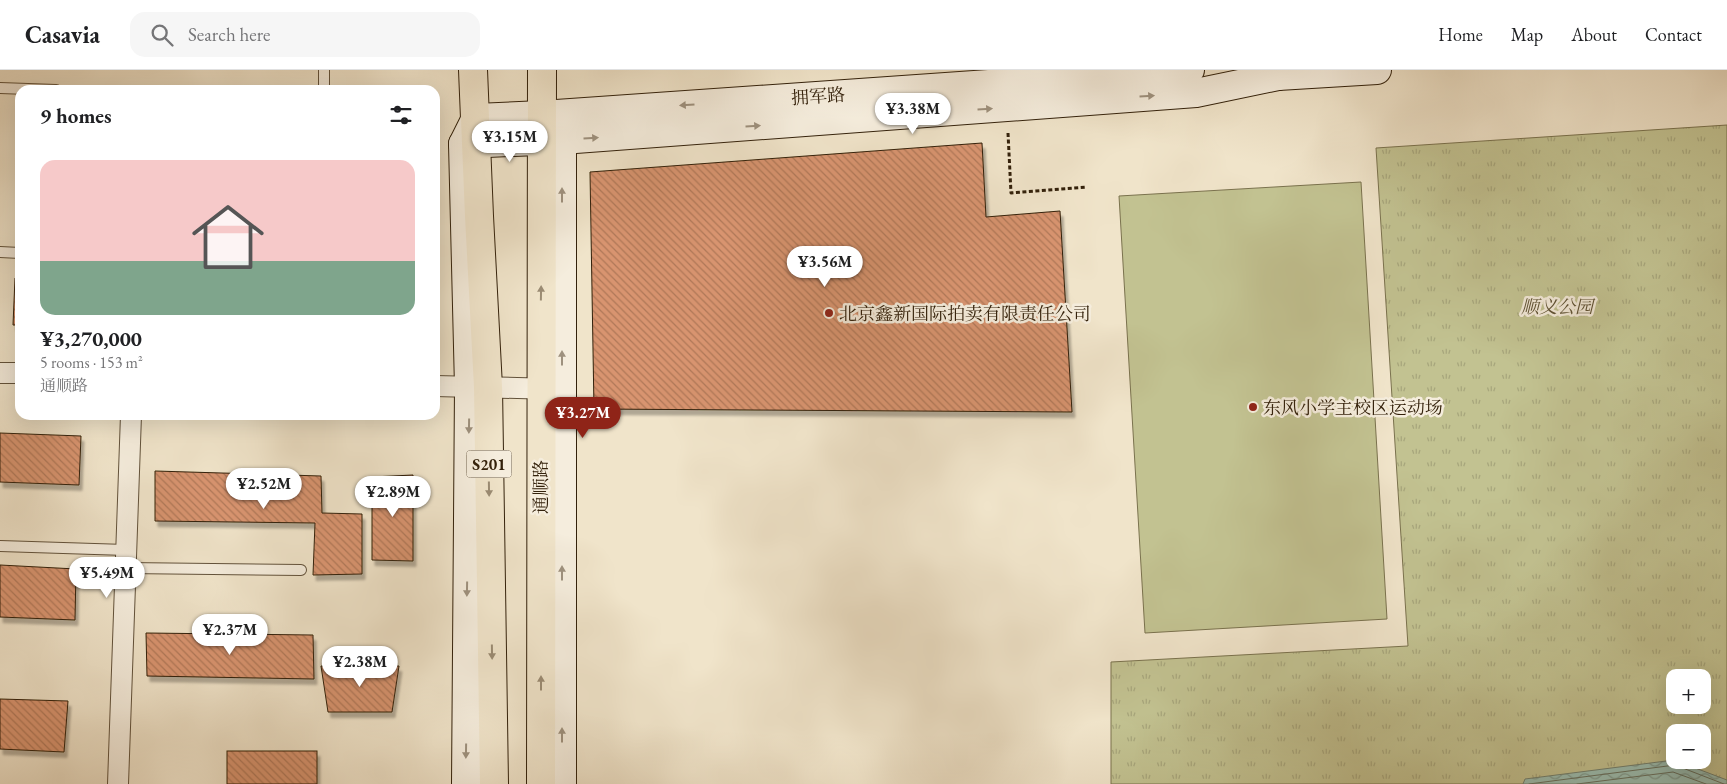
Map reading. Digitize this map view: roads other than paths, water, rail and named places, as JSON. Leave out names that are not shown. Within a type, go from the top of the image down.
[{"type":"main road","name":"S201","points":[[474,70],[472,135],[478,387],[494,784]]},
{"type":"main road","name":"通顺路","points":[[541,784],[551,389],[549,132],[542,70]]},
{"type":"street","name":"拥军路","points":[[472,135],[549,132],[1190,70]]},
{"type":"street","points":[[1196,70],[1278,76],[1377,70]]},
{"type":"street","points":[[549,132],[1196,93],[1278,76]]},
{"type":"street","points":[[0,373],[15,373]]},
{"type":"street","points":[[440,386],[551,389],[562,784]]},
{"type":"street","points":[[466,784],[478,387]]},
{"type":"street","points":[[118,784],[131,420]]},
{"type":"lane","points":[[324,70],[324,85]]},
{"type":"lane","points":[[0,88],[15,89]]},
{"type":"lane","points":[[0,252],[15,253]]},
{"type":"lane","points":[[0,546],[126,559],[301,570]]},
{"type":"water","points":[[1666,761],[1666,769],[1698,769],[1727,780],[1727,784],[1523,784],[1525,779]]},
{"type":"place","name":"北京鑫新国际拍卖有限责任公司","points":[[829,313]]},
{"type":"place","name":"东风小学主校区运动场","points":[[1253,407]]},
{"type":"park label","name":"顺义公园","points":[[1557,306]]}]
